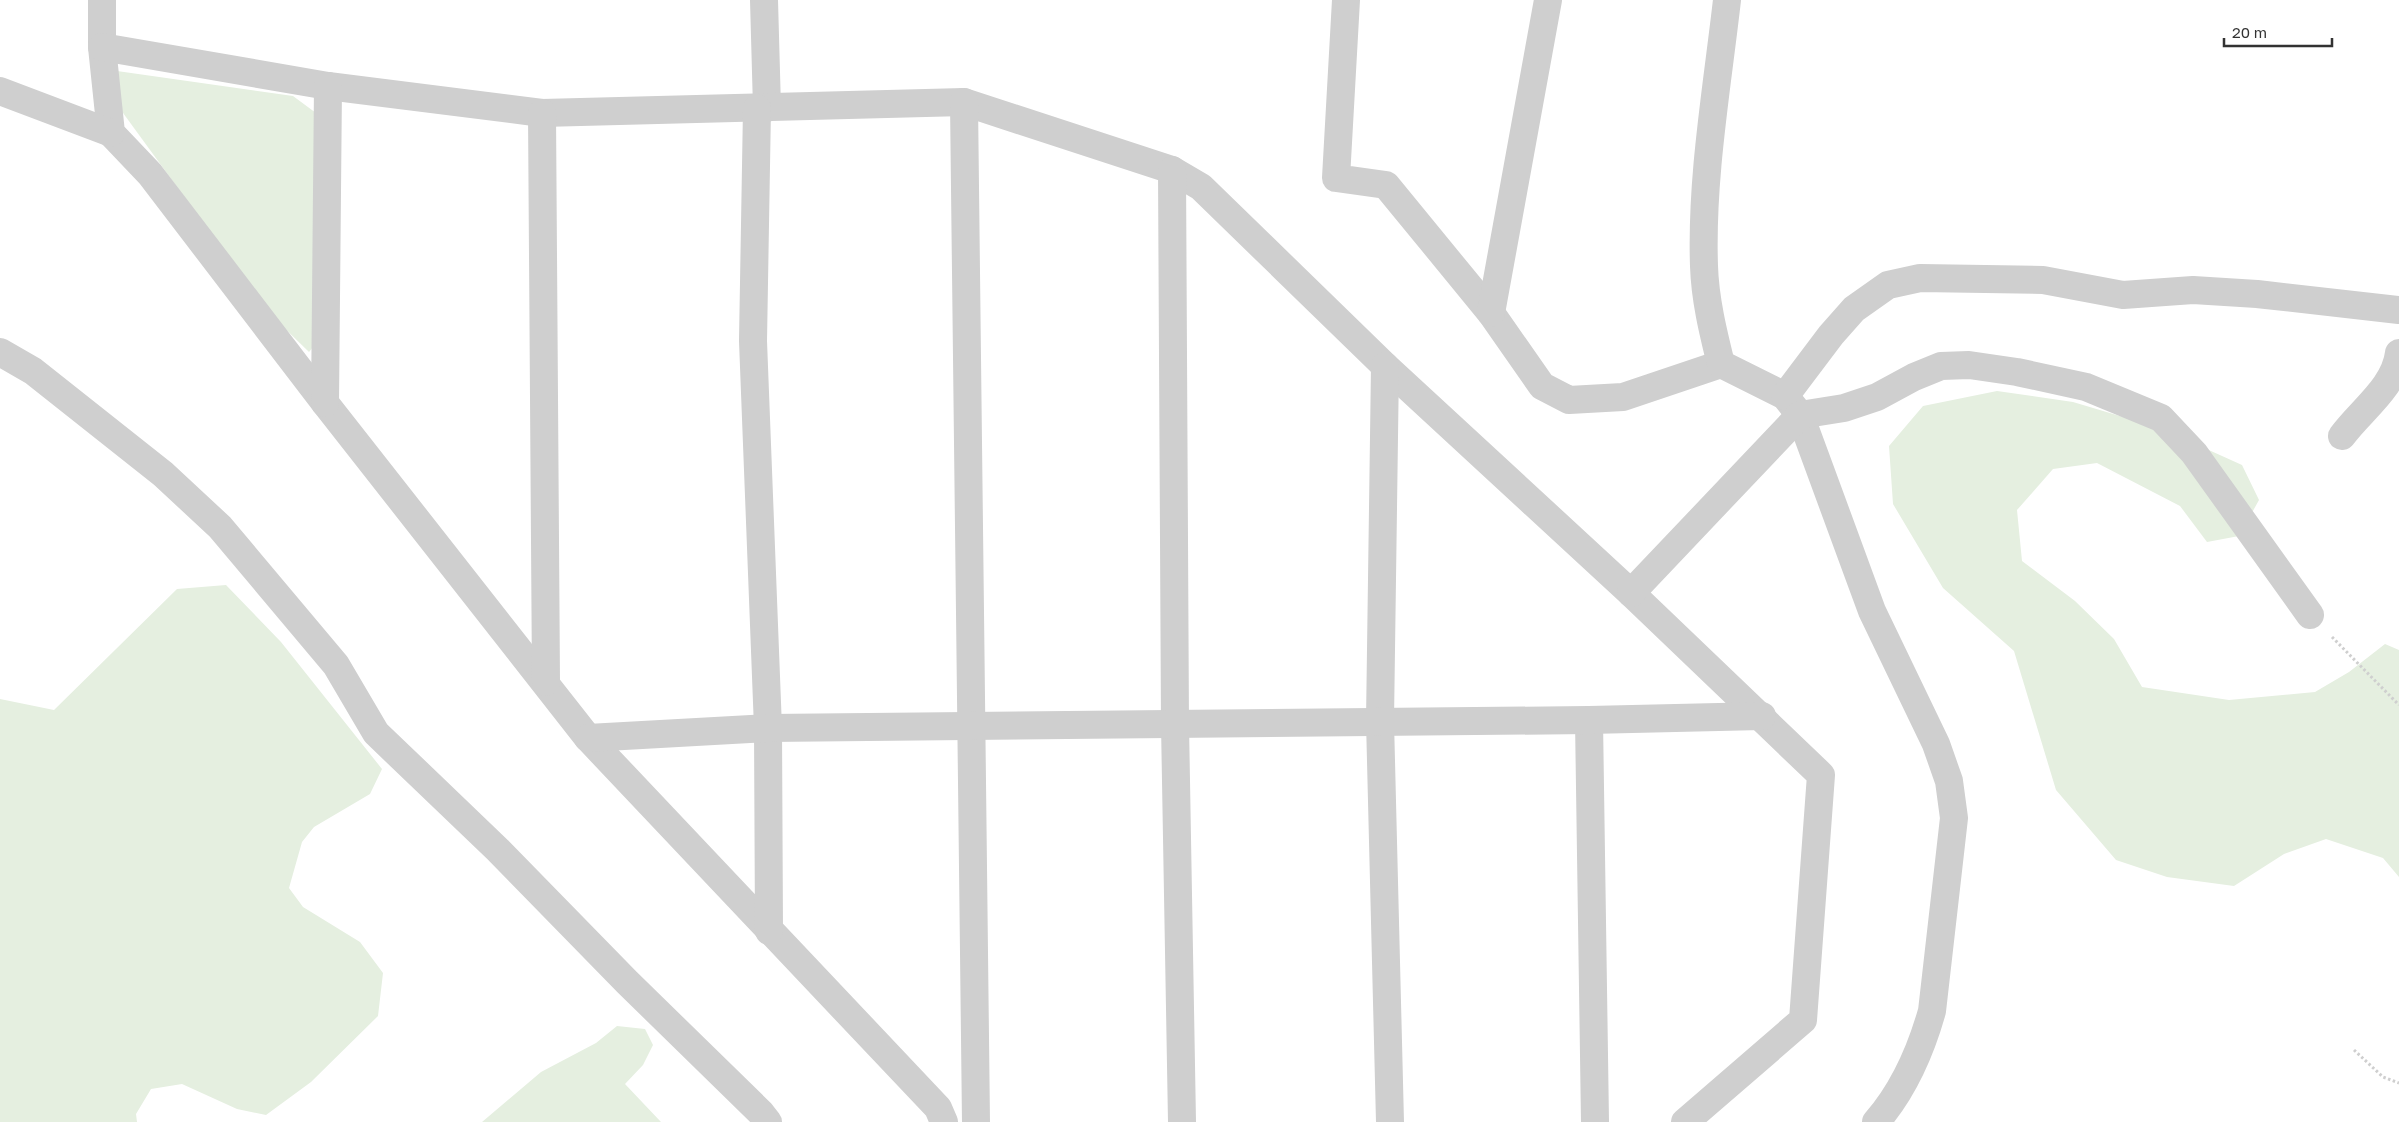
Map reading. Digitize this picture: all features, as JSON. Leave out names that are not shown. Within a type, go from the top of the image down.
[{"type":"street","points":[[102,0],[102,47],[111,133]]},
{"type":"street","points":[[764,0],[753,341],[768,728],[768,931]]},
{"type":"street","points":[[1346,0],[1336,178],[1386,185],[1491,313],[1542,386],[1569,400],[1623,397],[1721,364]]},
{"type":"street","points":[[1491,313],[1548,0]]},
{"type":"street","points":[[1727,0],[1706,184],[1704,267],[1711,326],[1721,364],[1792,405],[1844,408],[1877,397],[1914,377],[1941,366],[1969,365],[2086,387],[2161,418],[2194,453],[2310,615]]},
{"type":"street","points":[[102,47],[328,86],[542,113],[964,102],[1172,170],[1201,187],[1385,366],[1631,593],[1822,775],[1803,1020],[1685,1122]]},
{"type":"street","points":[[325,403],[328,86]]},
{"type":"street","points":[[0,91],[111,133],[150,174],[325,403],[546,682],[588,738],[768,931],[938,1108],[944,1122]]},
{"type":"street","points":[[964,102],[976,1122]]},
{"type":"street","points":[[542,113],[546,682]]},
{"type":"street","points":[[1172,170],[1175,724],[1182,1122]]},
{"type":"street","points":[[1631,593],[1792,405],[1831,335],[1854,309],[1888,285],[1920,278],[2043,280],[2123,295],[2193,290],[2248,293],[2399,310]]},
{"type":"street","points":[[0,352],[33,370],[162,474],[220,527],[336,664],[376,733],[498,850],[627,982],[762,1113],[768,1122]]},
{"type":"street","points":[[2342,436],[2381,391],[2397,365],[2399,353]]},
{"type":"street","points":[[1385,366],[1380,721],[1390,1122]]},
{"type":"street","points":[[1792,405],[1872,611],[1936,744],[1949,781],[1954,818],[1932,1011],[1924,1040],[1910,1070],[1876,1122]]},
{"type":"street","points":[[588,738],[768,728],[1589,720],[1762,716]]},
{"type":"street","points":[[1589,720],[1595,1122]]},
{"type":"path","points":[[2310,615],[2399,705]]},
{"type":"path","points":[[2354,1050],[2383,1077],[2399,1083]]},
{"type":"green space","points":[[117,71],[293,96],[316,113],[318,341],[309,352],[269,313],[115,102]]},
{"type":"green space","points":[[1997,391],[2073,402],[2160,428],[2242,465],[2259,500],[2239,536],[2207,542],[2180,506],[2097,463],[2053,469],[2017,510],[2022,561],[2075,601],[2114,639],[2142,687],[2229,700],[2315,692],[2349,672],[2385,644],[2399,650],[2399,877],[2383,858],[2326,839],[2284,854],[2234,886],[2167,877],[2116,860],[2056,790],[2014,651],[1943,588],[1893,504],[1889,446],[1923,406]]},
{"type":"green space","points":[[226,585],[281,642],[382,769],[370,794],[314,827],[302,842],[289,888],[303,907],[360,942],[383,973],[378,1016],[311,1082],[266,1115],[237,1109],[182,1084],[151,1089],[136,1114],[137,1122],[0,1122],[0,699],[54,710],[177,589]]},
{"type":"green space","points":[[617,1026],[645,1029],[653,1045],[643,1065],[625,1084],[661,1122],[482,1122],[541,1072],[596,1043]]}]
